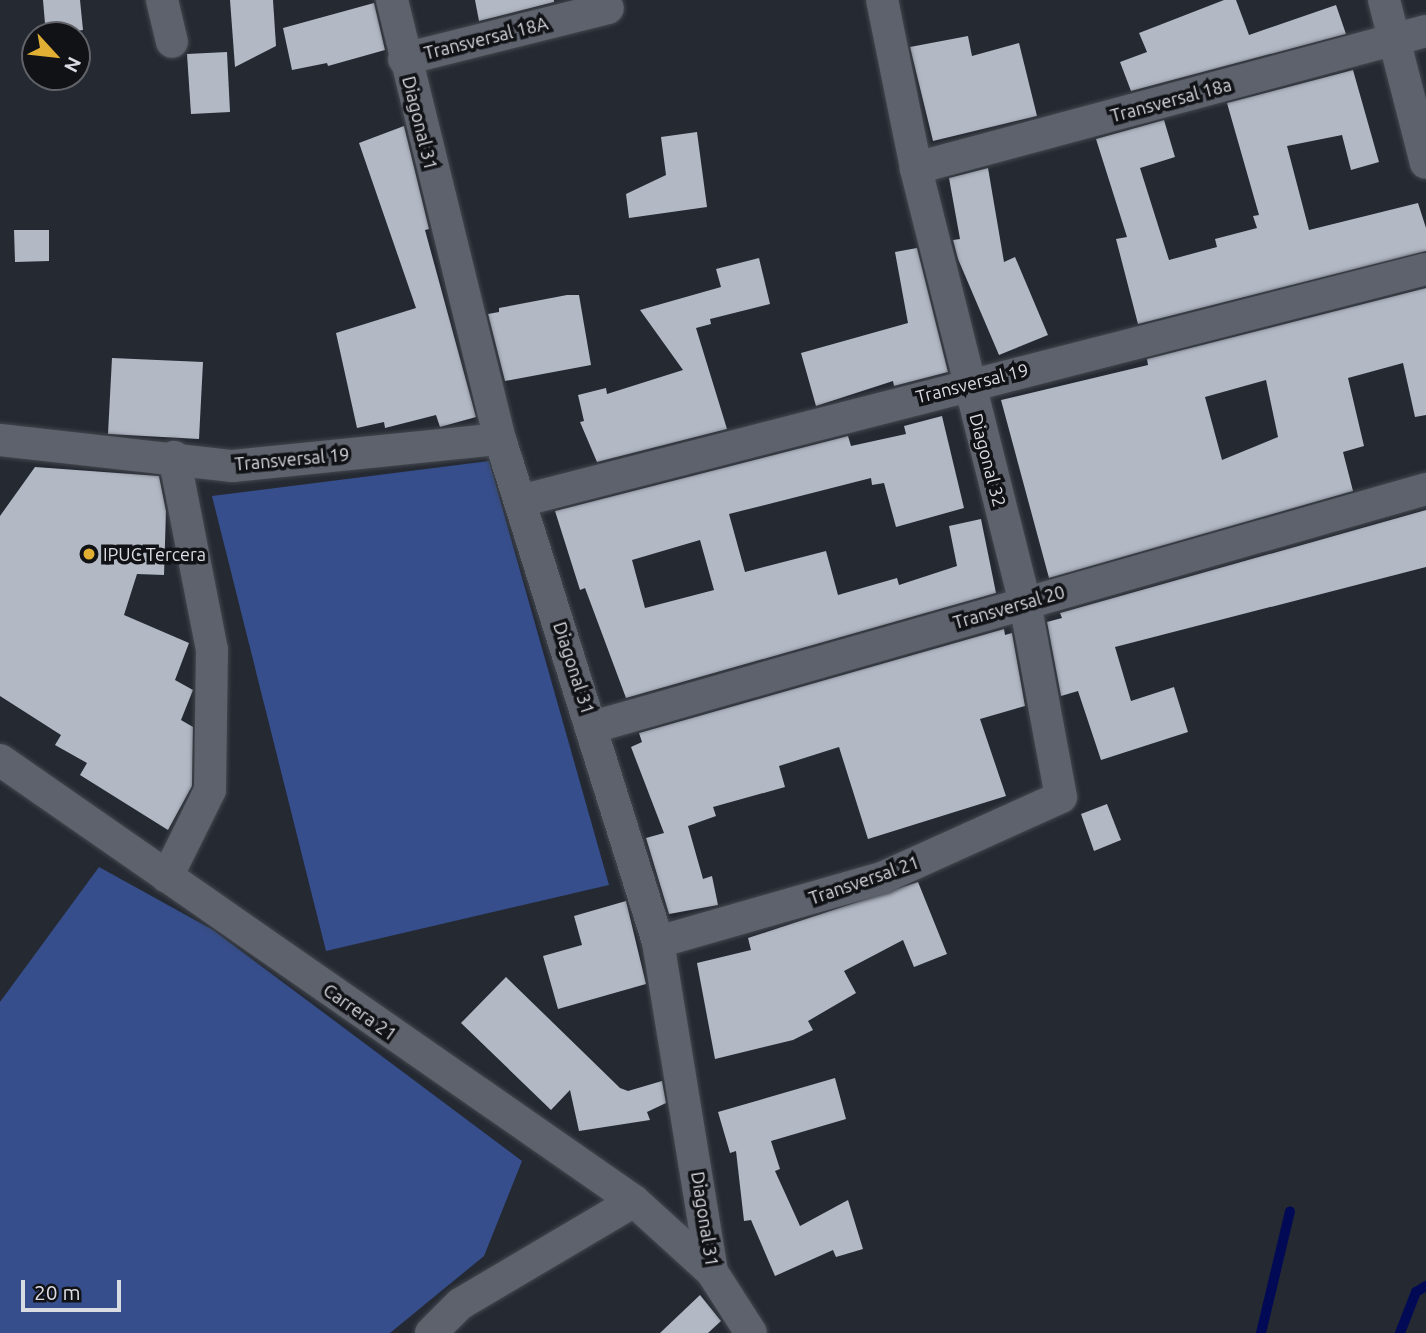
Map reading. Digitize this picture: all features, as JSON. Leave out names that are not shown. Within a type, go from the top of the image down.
[{"type":"street","points":[[162,0],[172,42]]},
{"type":"street","name":"Diagonal 31","points":[[392,0],[404,59],[500,439],[593,727],[658,942],[712,1272],[751,1333]]},
{"type":"street","name":"Diagonal 32","points":[[882,0],[916,168],[1025,603],[1061,797]]},
{"type":"street","points":[[1384,0],[1426,163]]},
{"type":"street","name":"Transversal 18A","points":[[404,59],[608,8]]},
{"type":"street","name":"Transversal 18a","points":[[916,168],[1426,31]]},
{"type":"street","name":"Transversal 19","points":[[520,501],[968,384],[1426,269]]},
{"type":"street","name":"Transversal 19","points":[[0,440],[174,457],[233,466],[500,439]]},
{"type":"street","points":[[167,877],[210,790],[212,650],[174,457]]},
{"type":"street","name":"Transversal 20","points":[[593,727],[1426,489]]},
{"type":"street","name":"Carrera 21","points":[[0,760],[634,1200],[712,1272]]},
{"type":"street","name":"Transversal 21","points":[[658,942],[884,877],[1061,797]]},
{"type":"street","points":[[431,1333],[460,1304],[634,1200]]},
{"type":"shaded area","points":[[489,461],[609,885],[326,951],[212,496]]},
{"type":"shaded area","points":[[99,867],[213,930],[522,1161],[484,1256],[390,1333],[0,1333],[0,1002]]},
{"type":"building","points":[[43,0],[80,0],[82,21],[45,21]]},
{"type":"building","points":[[230,0],[273,0],[276,46],[235,67]]},
{"type":"building","points":[[475,0],[554,0],[554,2],[479,21]]},
{"type":"building","points":[[1224,0],[1236,0],[1249,35],[1336,5],[1346,34],[1131,91],[1120,62],[1147,52],[1139,33]]},
{"type":"building","points":[[374,3],[385,50],[328,66],[327,63],[292,70],[283,28]]},
{"type":"building","points":[[968,36],[972,56],[1019,43],[1037,116],[933,141],[910,47]]},
{"type":"building","points":[[227,52],[230,112],[191,114],[187,54]]},
{"type":"building","points":[[1353,70],[1379,162],[1351,170],[1342,135],[1287,146],[1309,230],[1418,203],[1426,228],[1426,251],[1138,324],[1116,239],[1127,237],[1096,139],[1164,120],[1175,157],[1140,168],[1169,260],[1217,247],[1215,239],[1257,228],[1253,216],[1259,215],[1227,103]]},
{"type":"building","points":[[404,126],[429,229],[425,230],[476,417],[440,427],[436,415],[385,428],[384,422],[357,428],[336,333],[416,308],[359,143]]},
{"type":"building","points":[[697,132],[707,207],[629,218],[626,194],[666,175],[661,137]]},
{"type":"building","points":[[988,168],[1004,262],[1015,257],[1048,335],[999,355],[958,259],[953,240],[960,239],[949,178]]},
{"type":"building","points":[[14,230],[49,230],[49,261],[15,262]]},
{"type":"building","points":[[917,248],[948,372],[894,386],[893,381],[816,406],[801,353],[908,323],[895,252]]},
{"type":"building","points":[[759,258],[770,304],[710,319],[711,324],[696,328],[727,429],[597,462],[580,422],[584,421],[578,395],[606,388],[607,394],[683,370],[640,310],[721,287],[716,269]]},
{"type":"building","points":[[1426,288],[1426,415],[1415,417],[1403,363],[1348,378],[1364,446],[1343,452],[1353,491],[1049,578],[1001,400],[1148,365],[1147,359]],"holes":[[[1266,380],[1278,437],[1222,460],[1205,397]]]},
{"type":"building","points":[[579,295],[591,365],[505,381],[488,314],[499,312],[499,308]]},
{"type":"building","points":[[112,358],[203,362],[199,439],[108,434]]},
{"type":"building","points":[[942,416],[964,508],[896,527],[884,483],[872,485],[871,478],[729,514],[745,572],[826,551],[838,595],[897,578],[899,585],[957,566],[949,526],[981,519],[996,593],[626,698],[585,588],[580,590],[555,511],[848,436],[851,446],[906,434],[904,426]],"holes":[[[700,540],[714,590],[645,608],[632,560]]]},
{"type":"building","points":[[35,467],[159,476],[166,511],[164,575],[137,574],[124,615],[189,643],[175,680],[193,690],[181,720],[193,727],[192,786],[168,830],[80,775],[87,763],[55,745],[61,735],[0,696],[0,516]]},
{"type":"building","points":[[1426,510],[1426,567],[1115,647],[1131,701],[1174,687],[1188,732],[1101,760],[1078,691],[1061,696],[1047,622],[1062,618],[1060,613]]},
{"type":"building","points":[[1004,629],[1005,635],[1012,633],[1025,706],[980,719],[1006,796],[868,839],[839,747],[779,766],[785,787],[713,807],[716,816],[688,826],[703,879],[712,876],[718,905],[669,914],[646,838],[664,833],[631,747],[642,742],[639,733]]},
{"type":"building","points":[[1107,804],[1121,840],[1094,851],[1081,814]]},
{"type":"building","points":[[918,882],[947,954],[914,967],[903,940],[844,971],[856,993],[808,1021],[813,1030],[793,1040],[715,1059],[697,963],[751,950],[748,938]]},
{"type":"building","points":[[626,901],[646,984],[558,1009],[543,956],[582,945],[574,916]]},
{"type":"building","points":[[506,977],[620,1088],[628,1091],[662,1081],[666,1103],[647,1112],[650,1120],[579,1131],[570,1090],[551,1110],[461,1023]]},
{"type":"building","points":[[835,1078],[846,1119],[771,1141],[780,1169],[775,1171],[800,1226],[848,1200],[863,1249],[836,1257],[833,1250],[775,1276],[751,1220],[744,1221],[736,1151],[730,1153],[718,1112]]},
{"type":"building","points":[[700,1295],[721,1321],[708,1333],[660,1333]]},
{"type":"waterway","points":[[1261,1333],[1290,1211]]},
{"type":"waterway","points":[[1400,1333],[1416,1292],[1426,1286]]},
{"type":"place","name":"IPUC Tercera","points":[[89,554]]}]
